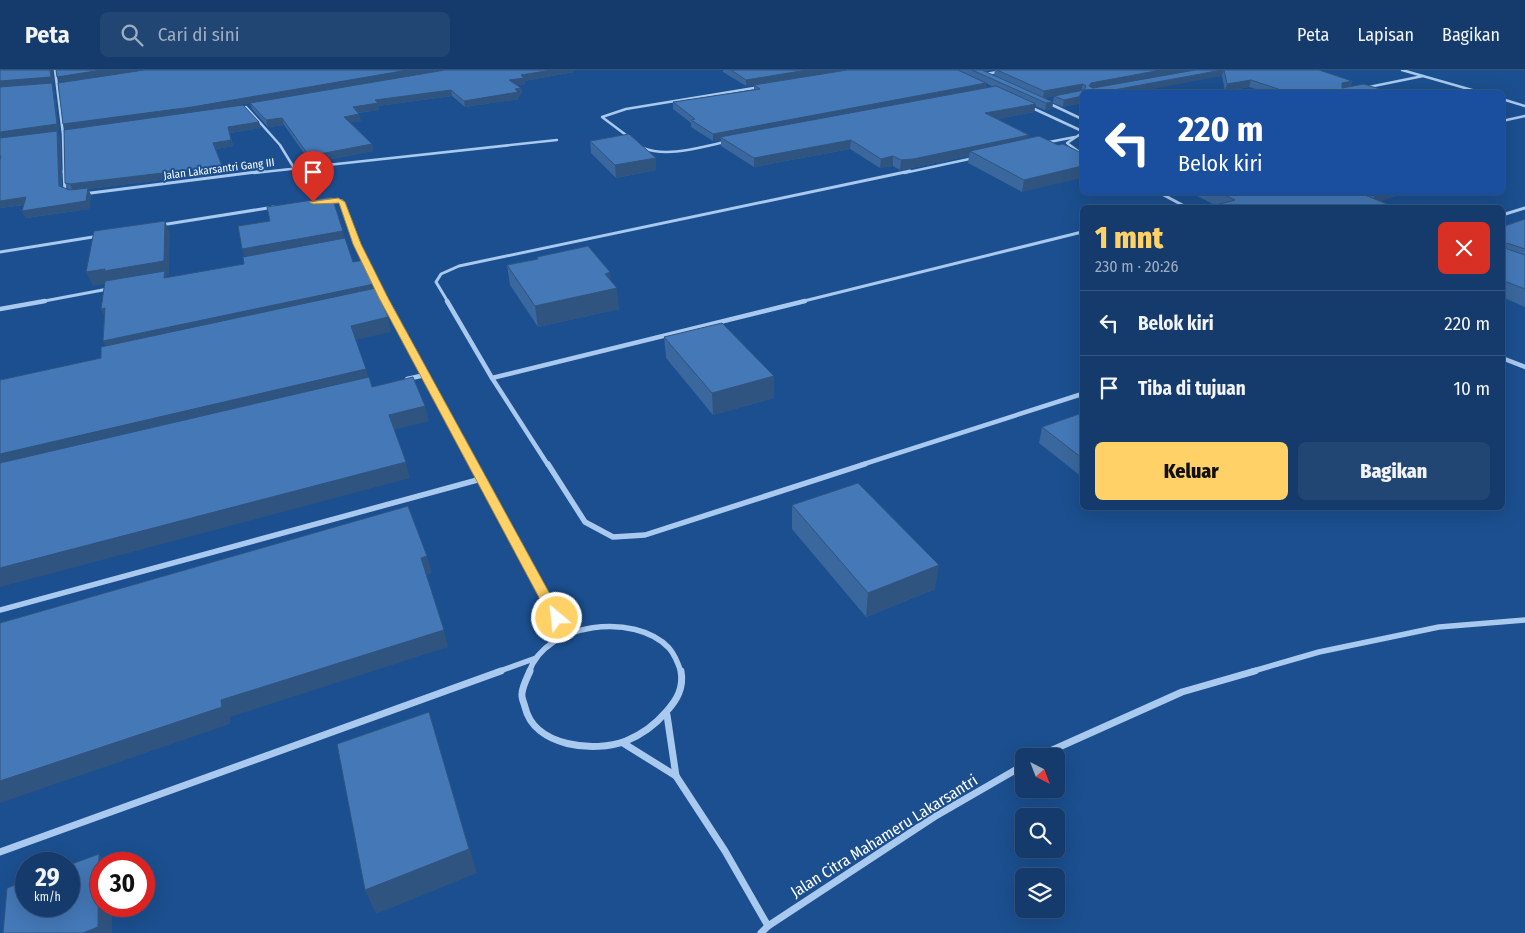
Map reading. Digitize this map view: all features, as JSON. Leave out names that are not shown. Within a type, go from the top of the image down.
[{"type":"street","points":[[55,70],[63,134],[65,192],[73,194]]},
{"type":"street","points":[[984,75],[1010,70]]},
{"type":"street","points":[[1402,70],[1472,90]]},
{"type":"street","points":[[979,72],[993,78]]},
{"type":"street","points":[[1359,89],[1423,76]]},
{"type":"street","points":[[52,87],[58,86]]},
{"type":"street","points":[[631,139],[602,117],[626,109],[761,87]]},
{"type":"street","points":[[1054,99],[1044,101],[1080,118]]},
{"type":"street","points":[[1505,101],[1525,106]]},
{"type":"street","points":[[1022,103],[1080,131]]},
{"type":"street","points":[[236,109],[255,105]]},
{"type":"street","points":[[246,107],[280,145],[294,168]]},
{"type":"street","points":[[1505,120],[1525,116]]},
{"type":"street","points":[[54,135],[72,132]]},
{"type":"street","points":[[1080,133],[1067,143],[1070,148],[1080,153]]},
{"type":"street","points":[[1036,145],[1075,137]]},
{"type":"street","name":"Jalan Lakarsantri Gang III","points":[[81,194],[294,168],[557,140]]},
{"type":"street","points":[[638,145],[650,151],[682,150],[731,141]]},
{"type":"street","points":[[977,157],[469,264],[441,274],[436,282],[492,378],[585,522],[613,537],[645,535],[1080,395]]},
{"type":"street","points":[[1164,195],[1183,205]]},
{"type":"street","points":[[321,201],[342,202],[357,244],[384,298],[566,636]]},
{"type":"street","points":[[154,226],[275,207]]},
{"type":"street","points":[[1505,214],[1525,208]]},
{"type":"street","points":[[492,378],[1080,232]]},
{"type":"street","points":[[0,252],[109,234]]},
{"type":"street","points":[[348,246],[357,244]]},
{"type":"street","points":[[0,309],[110,288]]},
{"type":"street","points":[[374,300],[384,298]]},
{"type":"street","points":[[1505,359],[1525,367]]},
{"type":"street","points":[[396,382],[425,375]]},
{"type":"street","points":[[0,610],[481,479]]},
{"type":"street","points":[[1054,748],[1182,692],[1319,652],[1439,627],[1525,620]]},
{"type":"street","points":[[604,626],[627,627],[649,633],[666,644],[678,659],[682,677],[679,696],[667,716],[649,731],[623,743],[594,748],[567,745],[544,734],[528,718],[522,698],[525,677],[536,658],[549,646],[566,636],[604,626]]},
{"type":"street","points":[[0,852],[536,658]]},
{"type":"street","points":[[667,716],[676,776],[725,851],[768,926]]},
{"type":"street","points":[[623,743],[676,776]]},
{"type":"street","name":"Jalan Citra Mahameru Lakarsantri","points":[[761,933],[768,926],[934,817],[1015,770]]},
{"type":"building","points":[[0,70],[50,70],[51,77],[0,81]]},
{"type":"building","points":[[56,70],[102,70],[57,77]]},
{"type":"building","points":[[144,70],[408,70],[192,107],[63,124],[58,83]]},
{"type":"building","points":[[445,70],[552,70],[521,75],[524,78],[509,80],[521,88],[515,89],[518,92],[464,101],[451,90],[375,100],[378,103],[353,107],[359,114],[344,117],[372,144],[309,156],[282,118],[266,120],[250,103]]},
{"type":"building","points":[[731,70],[807,70],[746,80]]},
{"type":"building","points":[[847,70],[958,70],[986,83],[713,134],[691,120],[695,119],[673,102],[760,89],[754,85]]},
{"type":"building","points":[[972,70],[982,70],[1053,102],[1046,103]]},
{"type":"building","points":[[997,70],[1161,70],[1091,83],[1089,86],[1093,88],[1195,70],[1222,70],[1114,90],[1084,90],[1086,86],[1083,84],[1044,91]]},
{"type":"building","points":[[1224,70],[1319,70],[1352,81],[1342,83],[1342,88],[1364,84],[1383,90],[1281,90],[1251,80],[1227,84]]},
{"type":"building","points":[[52,83],[57,124],[0,132],[0,87]]},
{"type":"building","points":[[996,86],[1036,104],[985,113],[1029,135],[901,160],[893,156],[881,159],[851,140],[754,158],[720,137]]},
{"type":"building","points":[[1080,91],[1080,96],[1064,100],[1054,96]]},
{"type":"building","points":[[243,105],[259,122],[228,127],[231,140],[213,143],[222,166],[70,184],[65,183],[64,130]]},
{"type":"building","points":[[57,131],[59,186],[70,190],[88,188],[86,201],[22,211],[26,197],[0,201],[0,138]]},
{"type":"building","points":[[629,134],[656,158],[615,165],[590,141]]},
{"type":"building","points":[[1039,136],[1080,152],[1080,166],[1024,180],[970,151]]},
{"type":"building","points":[[1225,195],[1365,195],[1390,205],[1216,205],[1235,200]]},
{"type":"building","points":[[332,197],[343,231],[242,249],[238,226],[270,221],[267,207]]},
{"type":"building","points":[[1525,219],[1525,249],[1507,243],[1505,246],[1505,226]]},
{"type":"building","points":[[165,221],[164,261],[104,271],[105,269],[86,272],[94,231]]},
{"type":"building","points":[[345,238],[353,262],[364,260],[374,284],[103,341],[105,308],[101,309],[105,281],[165,271],[164,278],[244,264],[243,257]]},
{"type":"building","points":[[588,246],[610,272],[605,274],[617,288],[535,306],[507,265],[538,259],[537,257]]},
{"type":"building","points":[[1505,246],[1507,249],[1525,255],[1525,289],[1505,281]]},
{"type":"building","points":[[376,288],[388,317],[351,326],[366,369],[0,454],[0,380],[101,358],[101,347]]},
{"type":"building","points":[[722,323],[774,376],[712,393],[664,337]]},
{"type":"building","points":[[369,377],[372,387],[413,377],[425,406],[389,415],[406,462],[0,568],[0,463]]},
{"type":"building","points":[[1080,414],[1080,456],[1042,427]]},
{"type":"building","points":[[858,483],[939,565],[868,593],[792,505]]},
{"type":"building","points":[[408,506],[427,556],[421,558],[444,630],[221,700],[222,707],[0,781],[0,623]]},
{"type":"building","points":[[429,712],[469,849],[365,890],[337,744]]},
{"type":"building","points":[[90,857],[90,917],[98,917],[98,927],[83,933],[3,933],[7,888],[15,885],[15,917],[80,917],[80,861]]},
{"type":"route","points":[[313,202],[341,200],[357,244],[384,298],[557,618]]}]
